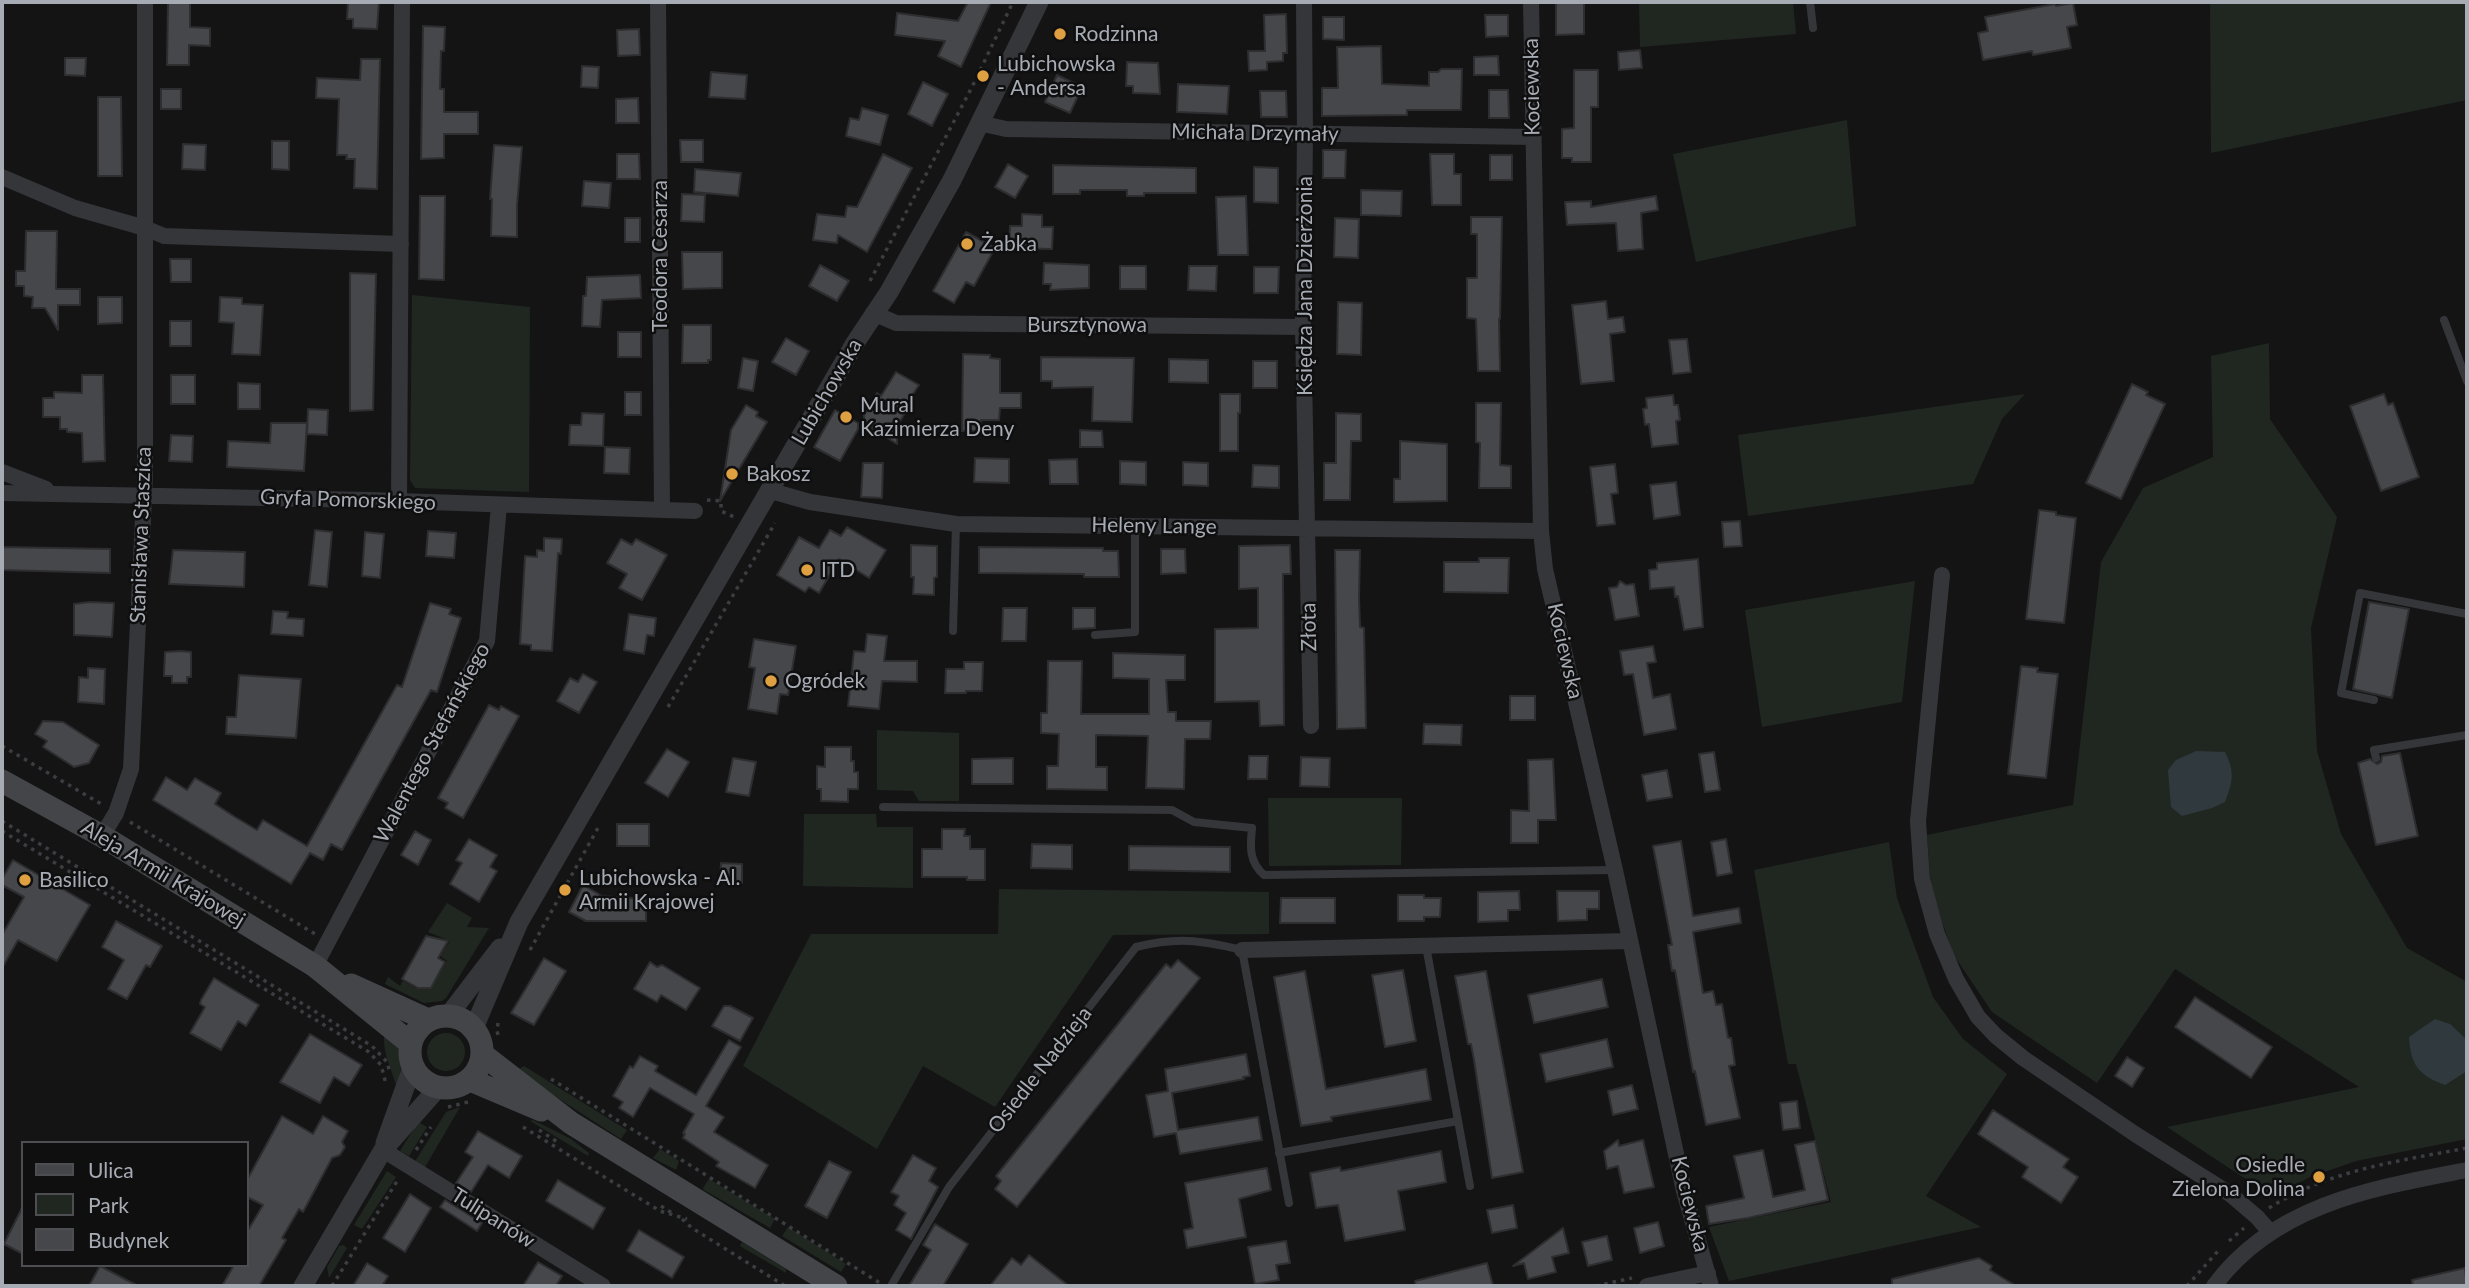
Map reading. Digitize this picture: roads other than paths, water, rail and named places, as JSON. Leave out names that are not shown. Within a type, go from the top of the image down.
[{"type":"main road","name":"Aleja Armii Krajowej","points":[[2,781],[102,836],[318,969],[410,1042]]},
{"type":"main road","name":"Aleja Armii Krajowej","points":[[318,969],[438,1018]]},
{"type":"main road","points":[[469,1088],[482,1054],[480,1039],[474,1028],[462,1019],[438,1018],[416,1030],[410,1042],[409,1057],[412,1068],[442,1099],[454,1088],[469,1088],[571,1124]]},
{"type":"main road","points":[[482,1054],[571,1124],[836,1286]]},
{"type":"street","name":"Stanisława Staszica","points":[[102,836],[116,813],[131,769],[143,495],[145,2]]},
{"type":"street","points":[[399,502],[402,2]]},
{"type":"street","name":"Teodora Cesarza","points":[[658,2],[662,509]]},
{"type":"street","name":"Lubichowska","points":[[474,1028],[519,922],[780,493],[873,313],[889,292],[951,180],[1039,2]]},
{"type":"street","name":"Księdza Jana Dzierżonia","points":[[1304,2],[1307,528]]},
{"type":"street","name":"Kociewska","points":[[1531,2],[1541,531],[1545,569],[1615,870],[1684,1191],[1709,1280]]},
{"type":"street","name":"Michała Drzymały","points":[[979,123],[1006,129],[1532,137]]},
{"type":"street","points":[[5,179],[75,208],[164,236],[401,244]]},
{"type":"street","name":"Bursztynowa","points":[[873,313],[896,324],[1304,327]]},
{"type":"street","points":[[2,472],[58,494]]},
{"type":"street","name":"Gryfa Pomorskiego","points":[[2,493],[695,511]]},
{"type":"street","name":"Heleny Lange","points":[[780,493],[822,504],[956,524],[1541,531]]},
{"type":"street","name":"Walentego Stefańskiego","points":[[318,969],[327,941],[487,641],[499,505]]},
{"type":"street","name":"Złota","points":[[1307,528],[1311,726]]},
{"type":"street","points":[[1942,575],[1918,821],[1922,879],[1937,934],[1956,979],[1978,1017],[2023,1058],[2230,1194],[2270,1232]]},
{"type":"street","name":"Lubichowska","points":[[438,1018],[519,922]]},
{"type":"street","name":"Osiedle Nadzieja","points":[[1242,950],[1630,941]]},
{"type":"street","points":[[303,1286],[406,1109],[412,1068]]},
{"type":"street","points":[[406,1109],[442,1099]]},
{"type":"street","name":"Tulipanów","points":[[383,1150],[603,1286]]},
{"type":"street","points":[[2214,1286],[2240,1254],[2270,1232],[2299,1216],[2341,1198],[2387,1185],[2467,1170]]},
{"type":"street","points":[[1647,1286],[1709,1280]]},
{"type":"lane","points":[[1810,2],[1813,28]]},
{"type":"lane","points":[[2444,320],[2467,380]]},
{"type":"lane","points":[[953,631],[956,524]]},
{"type":"lane","points":[[1095,635],[1135,632],[1135,525]]},
{"type":"lane","points":[[2374,700],[2341,694],[2360,593],[2435,611],[2467,614]]},
{"type":"lane","points":[[2376,758],[2374,750],[2467,735]]},
{"type":"lane","points":[[883,807],[1172,810],[1195,822],[1252,828],[1250,853],[1257,869],[1264,876],[1615,870]]},
{"type":"lane","name":"Osiedle Nadzieja","points":[[891,1286],[949,1187],[1136,947],[1163,940],[1201,940],[1242,950]]},
{"type":"lane","points":[[1426,946],[1470,1186]]},
{"type":"lane","points":[[1242,950],[1289,1203]]},
{"type":"lane","points":[[1279,1153],[1458,1121]]},
{"type":"place","name":"Rodzinna","points":[[1060,34]]},
{"type":"place","name":"Lubichowska - Andersa","points":[[983,76]]},
{"type":"place","name":"Żabka","points":[[967,244]]},
{"type":"place","name":"Mural Kazimierza Deny","points":[[846,417]]},
{"type":"place","name":"Bakosz","points":[[732,474]]},
{"type":"place","name":"ITD","points":[[807,570]]},
{"type":"place","name":"Ogródek","points":[[771,681]]},
{"type":"place","name":"Basilico","points":[[25,880]]},
{"type":"place","name":"Lubichowska - Al. Armii Krajowej","points":[[565,890]]},
{"type":"place","name":"Osiedle Zielona Dolina","points":[[2319,1177]]}]
